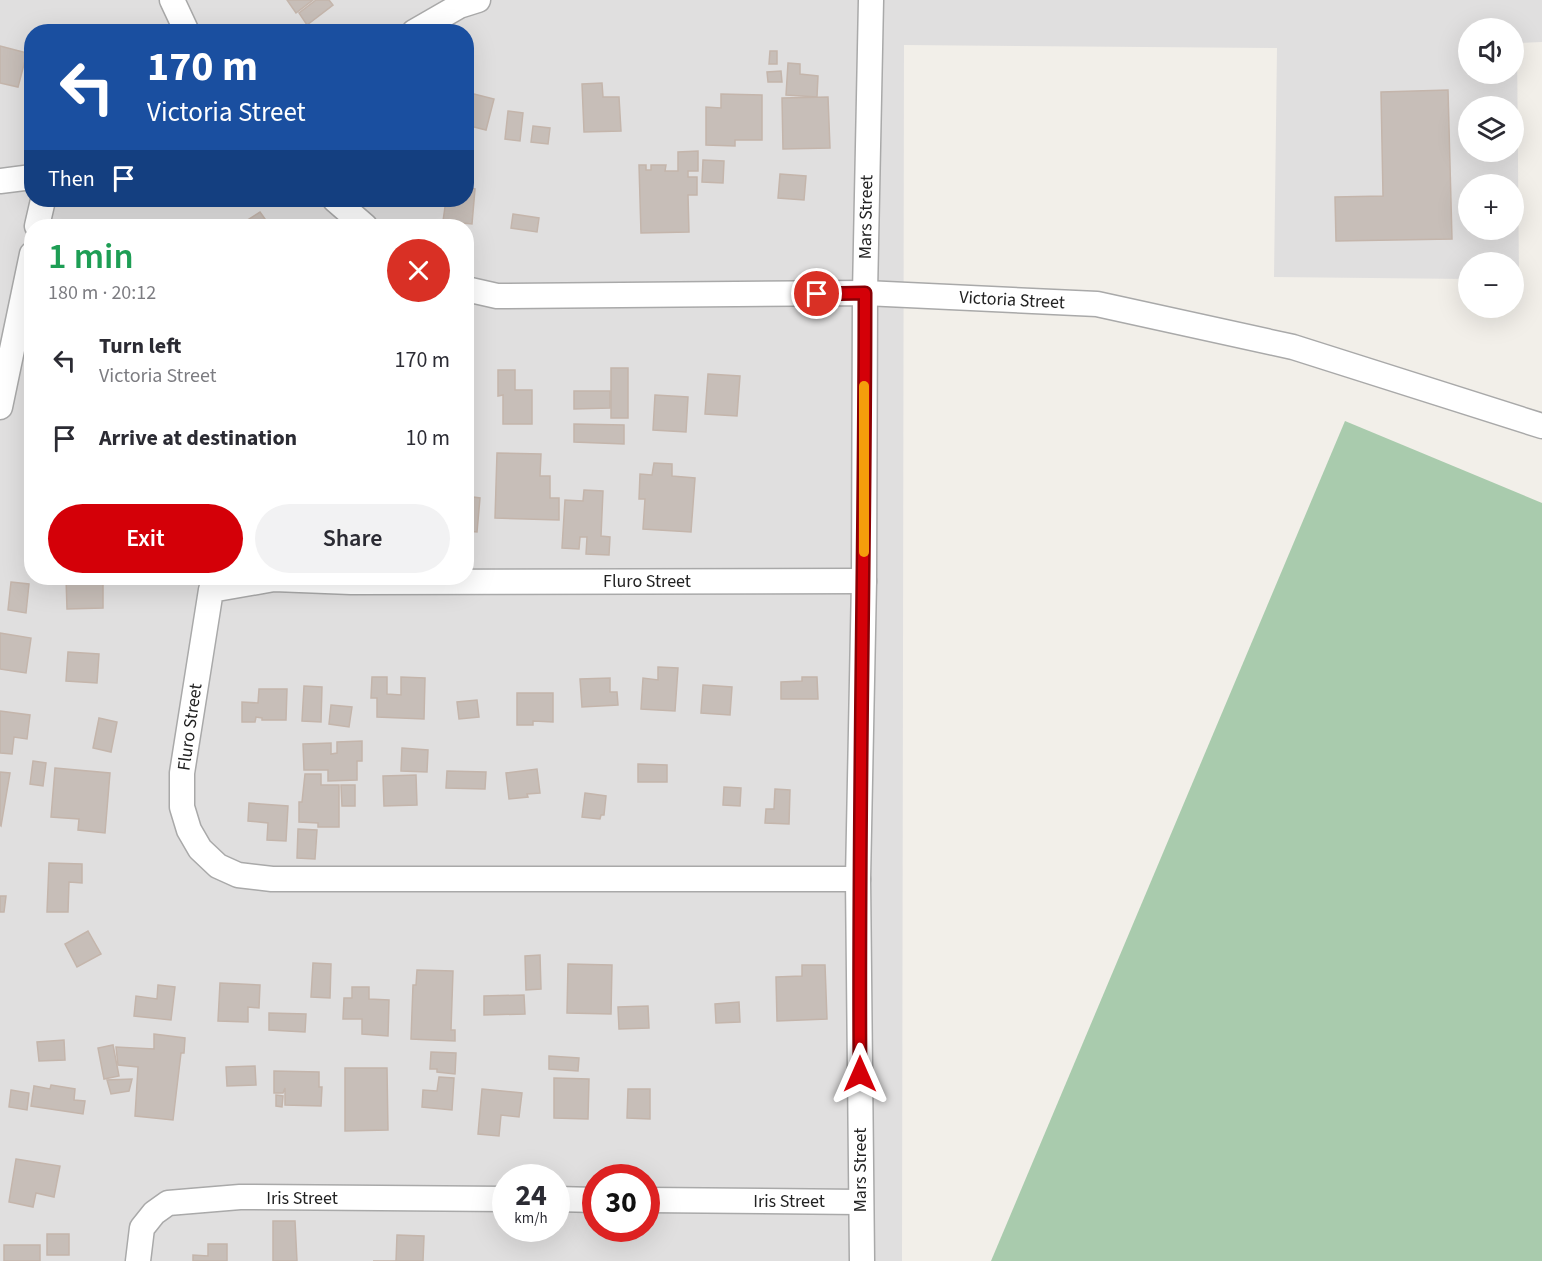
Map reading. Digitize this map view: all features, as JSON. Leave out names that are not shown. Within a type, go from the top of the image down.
[{"type":"street","points":[[172,0],[183,24]]},
{"type":"street","points":[[428,24],[459,6],[478,0]]},
{"type":"street","name":"Mars Street","points":[[862,1261],[858,879],[871,0]]},
{"type":"street","points":[[0,181],[24,178]]},
{"type":"street","points":[[343,207],[357,219]]},
{"type":"street","name":"Victoria Street","points":[[474,291],[497,296],[865,293],[1097,304],[1293,347],[1542,426]]},
{"type":"street","points":[[0,407],[24,292]]},
{"type":"street","name":"Fluro Street","points":[[474,582],[864,580]]},
{"type":"street","name":"Fluro Street","points":[[240,585],[211,590],[182,773],[182,807],[189,830],[200,849],[218,866],[238,875],[272,879],[858,879]]},
{"type":"street","name":"Iris Street","points":[[138,1261],[142,1228],[154,1213],[168,1203],[240,1197],[492,1199]]},
{"type":"street","name":"Iris Street","points":[[660,1200],[860,1202]]},
{"type":"shaded area","points":[[0,0],[1542,0],[1542,42],[1524,43],[1524,18],[1458,18],[1458,84],[1517,84],[1517,96],[1458,96],[1458,162],[1518,162],[1518,174],[1458,174],[1458,240],[1519,240],[1519,252],[1458,252],[1458,279],[1274,277],[1277,48],[904,45],[902,1261],[0,1261]]},
{"type":"green space","points":[[1345,421],[1542,503],[1542,1261],[991,1261]]},
{"type":"building","points":[[287,0],[313,0],[296,13]]},
{"type":"building","points":[[316,0],[329,0],[333,5],[308,24],[299,13]]},
{"type":"building","points":[[0,46],[24,52],[24,64],[18,87],[0,83]]},
{"type":"building","points":[[770,51],[777,51],[777,64],[769,64]]},
{"type":"building","points":[[788,63],[800,64],[800,74],[818,76],[817,97],[786,95]]},
{"type":"building","points":[[781,71],[782,82],[768,82],[767,72]]},
{"type":"building","points":[[602,83],[603,97],[619,97],[621,131],[584,132],[582,84]]},
{"type":"building","points":[[1448,90],[1452,239],[1336,241],[1335,197],[1383,196],[1381,92]]},
{"type":"building","points":[[474,94],[494,99],[486,130],[474,127]]},
{"type":"building","points":[[721,94],[762,95],[762,140],[735,140],[735,146],[706,145],[706,107],[721,108]]},
{"type":"building","points":[[828,97],[830,148],[783,149],[782,98]]},
{"type":"building","points":[[508,111],[523,113],[520,141],[505,139]]},
{"type":"building","points":[[533,126],[550,128],[548,144],[531,142]]},
{"type":"building","points":[[698,151],[698,171],[688,171],[688,177],[697,177],[697,195],[688,195],[689,232],[641,233],[639,165],[646,165],[646,170],[651,170],[651,165],[666,165],[665,171],[678,171],[678,152]]},
{"type":"building","points":[[703,160],[724,161],[723,183],[702,182]]},
{"type":"building","points":[[780,174],[806,176],[804,200],[778,198]]},
{"type":"building","points":[[445,207],[473,207],[472,219],[443,219]]},
{"type":"building","points":[[260,212],[265,219],[249,219]]},
{"type":"building","points":[[513,214],[539,218],[537,232],[511,228]]},
{"type":"building","points":[[611,368],[628,368],[628,418],[611,418]]},
{"type":"building","points":[[498,370],[515,370],[515,390],[532,390],[532,424],[503,424],[503,395],[498,396]]},
{"type":"building","points":[[708,374],[740,376],[737,416],[705,414]]},
{"type":"building","points":[[574,391],[610,391],[610,408],[574,409]]},
{"type":"building","points":[[655,395],[688,397],[686,432],[653,430]]},
{"type":"building","points":[[574,424],[624,425],[624,444],[574,442]]},
{"type":"building","points":[[497,453],[541,454],[540,476],[550,476],[550,498],[559,498],[559,520],[495,518]]},
{"type":"building","points":[[654,463],[672,464],[672,476],[695,478],[691,532],[643,529],[645,499],[639,499],[640,474],[652,475]]},
{"type":"building","points":[[584,490],[603,491],[601,536],[610,537],[609,555],[586,554],[587,537],[580,537],[579,549],[562,548],[565,500],[583,501]]},
{"type":"building","points":[[474,497],[480,498],[477,532],[474,532]]},
{"type":"building","points":[[11,582],[29,585],[26,613],[8,610]]},
{"type":"building","points":[[66,585],[103,585],[103,608],[67,609]]},
{"type":"building","points":[[0,633],[31,638],[26,673],[0,669]]},
{"type":"building","points":[[68,652],[99,654],[97,683],[66,681]]},
{"type":"building","points":[[658,667],[678,668],[675,711],[641,709],[643,678],[658,680]]},
{"type":"building","points":[[372,677],[387,677],[387,694],[401,695],[401,677],[425,678],[424,719],[377,717],[377,698],[371,698]]},
{"type":"building","points":[[802,677],[817,677],[818,699],[781,699],[781,682],[802,681]]},
{"type":"building","points":[[610,678],[610,692],[617,692],[618,705],[582,707],[580,679]]},
{"type":"building","points":[[703,685],[732,687],[730,715],[701,713]]},
{"type":"building","points":[[304,686],[322,687],[321,722],[302,721]]},
{"type":"building","points":[[259,689],[287,689],[286,720],[262,720],[256,717],[255,722],[242,722],[242,702],[258,703]]},
{"type":"building","points":[[517,693],[553,693],[553,722],[533,721],[533,725],[517,725]]},
{"type":"building","points":[[477,700],[479,717],[459,719],[457,702]]},
{"type":"building","points":[[331,705],[352,707],[349,727],[329,724]]},
{"type":"building","points":[[0,711],[30,715],[27,739],[14,737],[12,754],[0,753]]},
{"type":"building","points":[[99,718],[117,722],[111,752],[93,748]]},
{"type":"building","points":[[362,741],[362,761],[357,761],[357,780],[328,781],[328,770],[304,770],[303,744],[331,743],[331,754],[337,753],[337,742]]},
{"type":"building","points":[[402,748],[428,750],[427,772],[401,771]]},
{"type":"building","points":[[33,761],[46,763],[43,786],[30,784]]},
{"type":"building","points":[[638,764],[667,765],[667,782],[638,782]]},
{"type":"building","points":[[55,768],[110,773],[105,833],[78,830],[79,819],[51,817]]},
{"type":"building","points":[[537,769],[540,793],[509,799],[506,773]]},
{"type":"building","points":[[447,771],[486,772],[485,789],[446,788]]},
{"type":"building","points":[[0,772],[10,773],[1,826],[0,825]]},
{"type":"building","points":[[305,774],[321,774],[321,785],[339,785],[339,827],[318,827],[318,823],[299,822],[299,802],[302,802]]},
{"type":"building","points":[[416,775],[417,805],[384,806],[383,776]]},
{"type":"building","points":[[341,785],[355,785],[355,806],[342,806]]},
{"type":"building","points":[[724,787],[741,788],[740,806],[723,805]]},
{"type":"building","points":[[775,789],[790,790],[789,824],[765,823],[766,809],[774,809]]},
{"type":"building","points":[[585,793],[606,796],[604,815],[601,815],[600,819],[582,817]]},
{"type":"building","points":[[249,803],[288,806],[286,841],[267,840],[268,823],[248,821]]},
{"type":"building","points":[[298,829],[317,830],[315,859],[297,858]]},
{"type":"building","points":[[49,863],[82,864],[82,883],[69,882],[68,912],[47,912]]},
{"type":"building","points":[[0,896],[6,896],[4,912],[0,912]]},
{"type":"building","points":[[88,931],[101,954],[77,967],[65,944]]},
{"type":"building","points":[[540,955],[541,989],[526,990],[525,956]]},
{"type":"building","points":[[313,963],[331,964],[330,998],[311,997]]},
{"type":"building","points":[[568,964],[612,965],[611,1014],[567,1013]]},
{"type":"building","points":[[802,965],[825,965],[827,1019],[777,1021],[776,977],[802,976]]},
{"type":"building","points":[[417,970],[453,971],[451,1030],[455,1030],[455,1041],[411,1039],[413,985],[416,985]]},
{"type":"building","points":[[220,983],[260,985],[259,1008],[248,1007],[248,1022],[218,1021]]},
{"type":"building","points":[[158,985],[175,987],[171,1020],[134,1016],[136,996],[157,999]]},
{"type":"building","points":[[352,987],[369,987],[369,999],[389,1000],[388,1036],[362,1034],[362,1019],[343,1019],[344,998],[352,998]]},
{"type":"building","points":[[524,995],[525,1014],[484,1015],[484,996]]},
{"type":"building","points":[[739,1002],[740,1022],[716,1023],[715,1004]]},
{"type":"building","points":[[648,1006],[649,1028],[619,1029],[618,1007]]},
{"type":"building","points":[[269,1013],[306,1014],[305,1032],[269,1030]]},
{"type":"building","points":[[154,1034],[185,1038],[173,1120],[135,1116],[138,1067],[118,1065],[116,1047],[154,1049]]},
{"type":"building","points":[[64,1040],[65,1060],[39,1061],[37,1042]]},
{"type":"building","points":[[113,1045],[119,1076],[104,1079],[98,1048]]},
{"type":"building","points":[[431,1052],[456,1053],[455,1074],[430,1069]]},
{"type":"building","points":[[549,1056],[579,1058],[578,1071],[549,1069]]},
{"type":"building","points":[[255,1066],[256,1085],[227,1086],[226,1067]]},
{"type":"building","points":[[345,1068],[387,1068],[388,1130],[345,1131]]},
{"type":"building","points":[[274,1071],[319,1072],[319,1087],[322,1087],[321,1106],[285,1105],[285,1088],[283,1093],[274,1093]]},
{"type":"building","points":[[439,1077],[454,1078],[452,1110],[422,1107],[423,1090],[437,1091]]},
{"type":"building","points":[[554,1078],[589,1079],[588,1119],[554,1118]]},
{"type":"building","points":[[132,1079],[129,1091],[111,1094],[107,1080]]},
{"type":"building","points":[[51,1085],[75,1089],[74,1100],[85,1101],[83,1114],[31,1106],[34,1086],[50,1089]]},
{"type":"building","points":[[482,1089],[522,1093],[519,1117],[501,1115],[499,1136],[478,1134]]},
{"type":"building","points":[[628,1089],[650,1089],[650,1119],[627,1118]]},
{"type":"building","points":[[11,1090],[29,1093],[27,1110],[9,1107]]},
{"type":"building","points":[[276,1095],[283,1096],[282,1107],[276,1106]]},
{"type":"building","points":[[16,1159],[60,1166],[54,1197],[36,1193],[33,1207],[9,1202]]},
{"type":"building","points":[[273,1221],[295,1221],[297,1261],[273,1261]]},
{"type":"building","points":[[47,1234],[69,1234],[69,1255],[47,1255]]},
{"type":"building","points":[[397,1235],[424,1236],[423,1261],[396,1261]]},
{"type":"building","points":[[208,1244],[227,1244],[227,1261],[193,1261],[193,1255],[208,1256]]},
{"type":"building","points":[[4,1245],[40,1245],[40,1261],[4,1261]]},
{"type":"slow traffic","points":[[864,386],[864,552]]},
{"type":"route","points":[[817,294],[865,293],[864,580],[858,879],[860,1074]]}]
